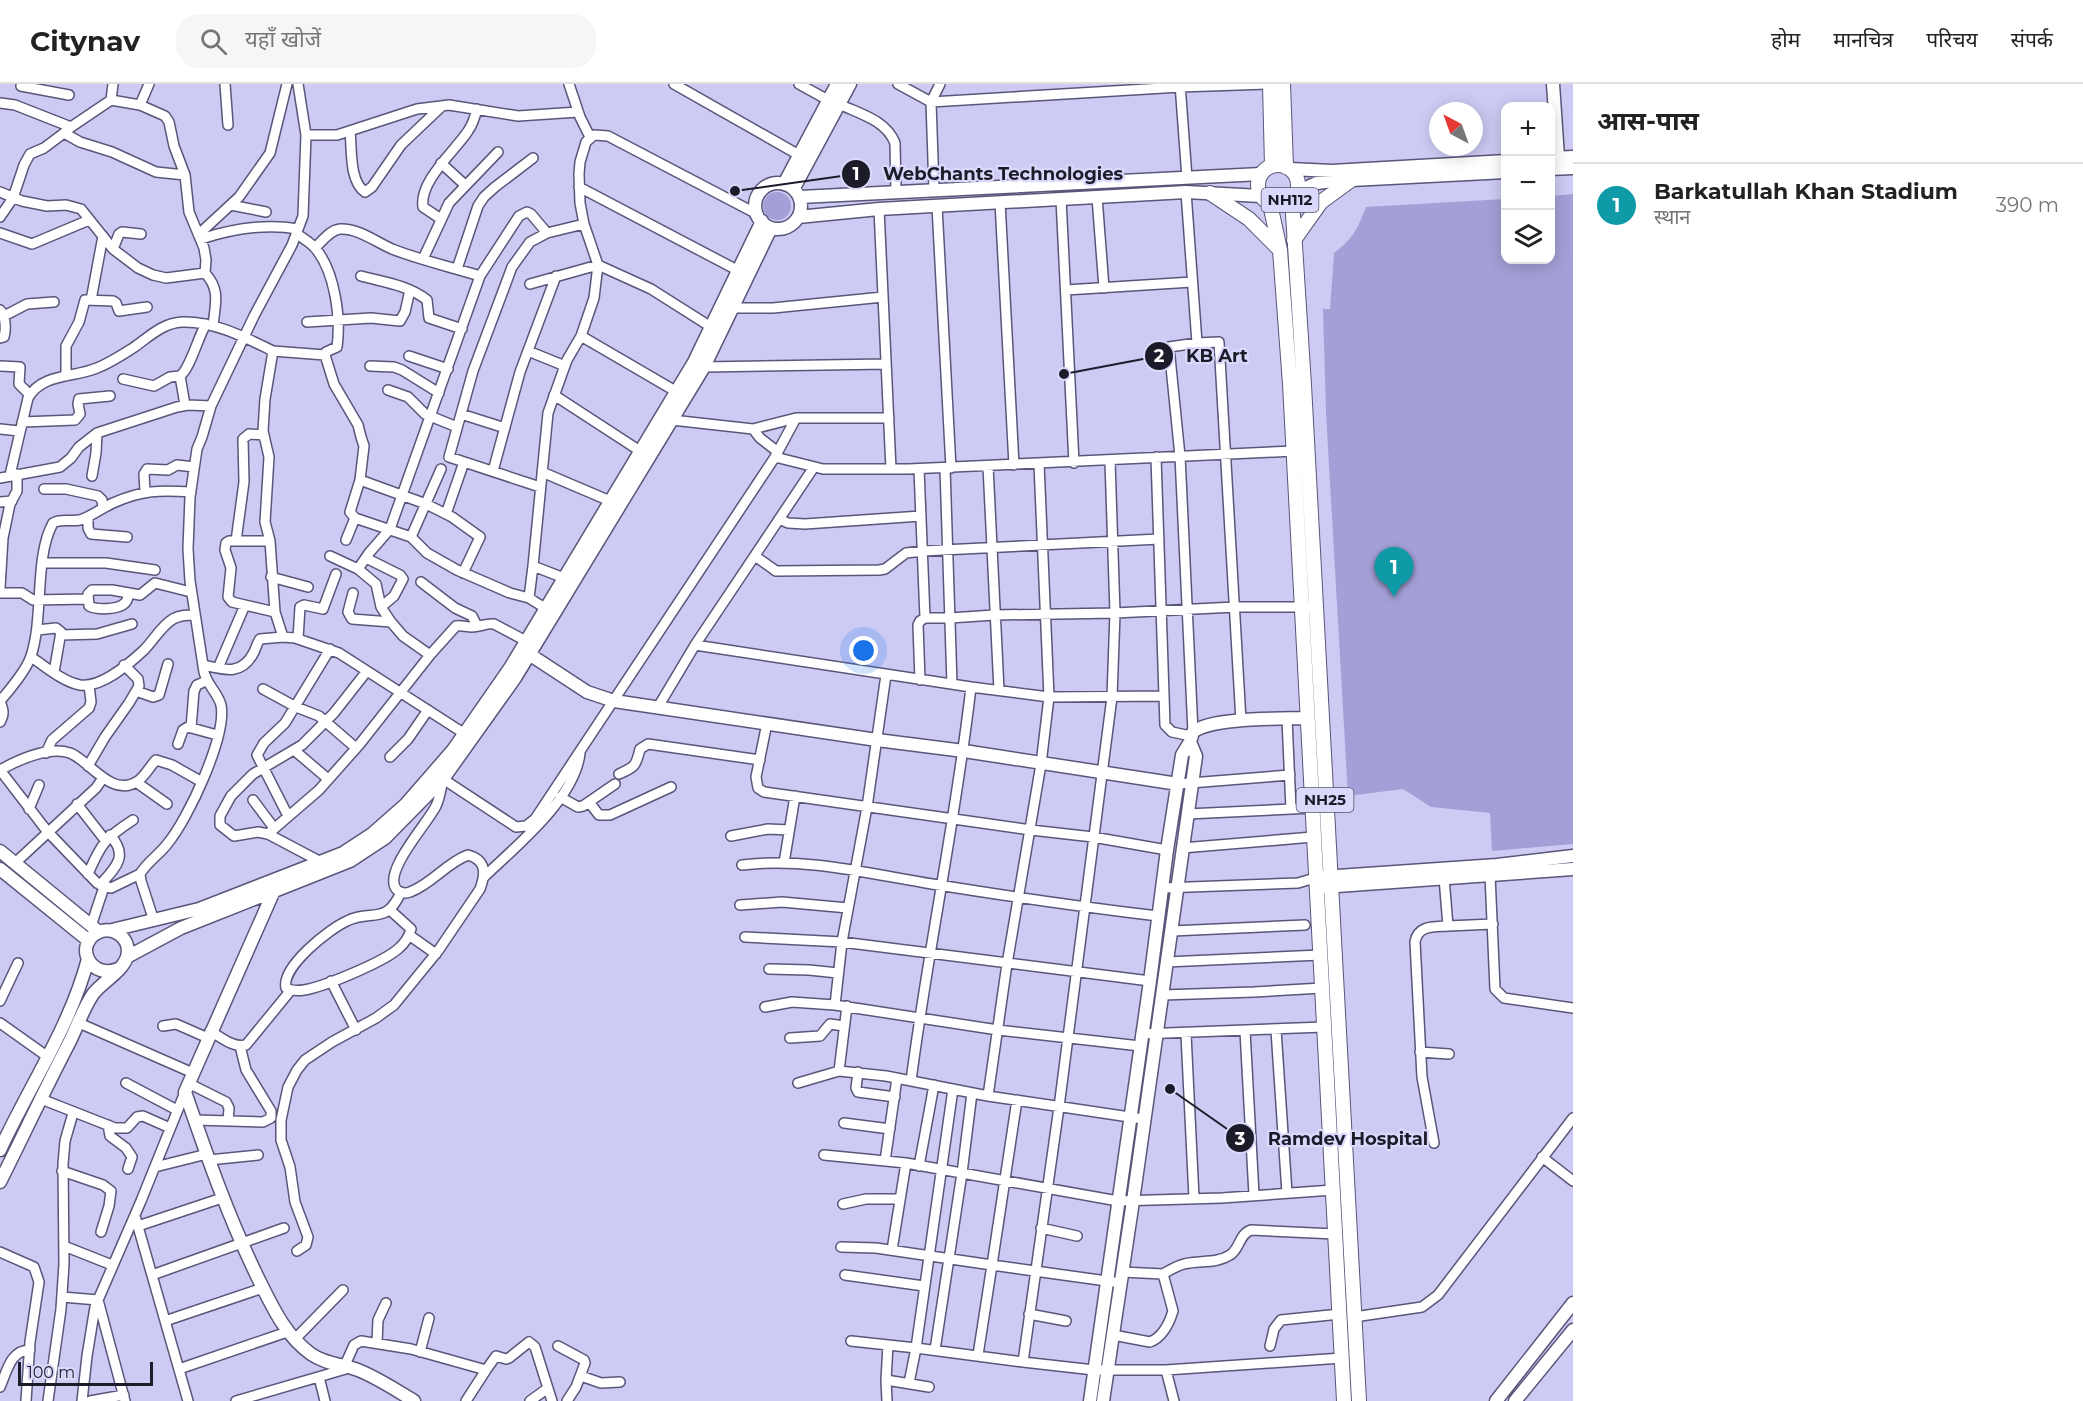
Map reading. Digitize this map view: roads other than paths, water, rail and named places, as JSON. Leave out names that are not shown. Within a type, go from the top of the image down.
[{"type":"main road","points":[[793,190],[834,102],[837,84]]},
{"type":"main road","points":[[763,221],[787,227],[798,217],[801,211],[793,190],[799,155],[834,102],[850,84]]},
{"type":"main road","points":[[95,929],[86,952],[88,959],[96,969],[114,970],[123,962],[181,928],[350,861],[385,838],[443,779],[515,678],[704,367],[734,308],[763,221],[756,203],[762,190],[776,183],[793,190],[896,192],[1026,187],[1187,178],[1266,170],[1269,84]]},
{"type":"main road","points":[[1283,84],[1288,168],[1332,171],[1501,161]]},
{"type":"main road","points":[[1553,84],[1554,156]]},
{"type":"main road","points":[[1555,158],[1573,157]]},
{"type":"main road","name":"NH112","points":[[1288,168],[1297,182],[1294,195],[1282,204],[1266,200],[1258,185],[1266,170],[1288,168]]},
{"type":"main road","points":[[1555,169],[1573,168]]},
{"type":"main road","points":[[1294,195],[1317,183],[1501,171]]},
{"type":"main road","points":[[1294,240],[1321,202],[1352,180]]},
{"type":"main road","points":[[798,217],[879,209],[1186,192],[1266,200]]},
{"type":"main road","points":[[1210,193],[1249,219],[1280,250]]},
{"type":"main road","name":"NH25","points":[[1294,195],[1294,240],[1305,407],[1309,607],[1308,718],[1313,837],[1323,882],[1320,955],[1344,1401]]},
{"type":"main road","name":"NH25","points":[[1266,200],[1280,250],[1294,451],[1309,607],[1323,882],[1359,1401]]},
{"type":"main road","points":[[0,851],[95,929],[112,930],[199,909],[343,853],[372,834],[397,812],[465,734],[526,641],[677,392],[763,221]]},
{"type":"main road","points":[[529,654],[587,692],[614,701],[1041,764],[1103,771],[1178,784]]},
{"type":"main road","points":[[1090,1401],[1182,755],[1191,737],[1204,726],[1240,721],[1308,718]]},
{"type":"main road","points":[[1103,1401],[1196,756],[1191,737]]},
{"type":"main road","points":[[1323,882],[1573,856]]},
{"type":"main road","points":[[0,869],[89,941]]},
{"type":"main road","points":[[1323,882],[1444,878],[1573,869]]},
{"type":"main road","points":[[273,893],[189,1083],[195,1120],[222,1198],[241,1244],[291,1336],[324,1362],[348,1367],[378,1379],[414,1401]]},
{"type":"main road","points":[[0,1182],[94,994],[123,962],[127,944],[118,933],[112,930]]},
{"type":"main road","points":[[13,1155],[0,1149],[48,1057],[88,959]]},
{"type":"main road","points":[[1496,1401],[1573,1303]]},
{"type":"main road","points":[[1515,1401],[1573,1330]]},
{"type":"street","points":[[111,100],[113,84]]},
{"type":"street","points":[[140,105],[149,84]]},
{"type":"street","points":[[225,84],[228,125]]},
{"type":"street","points":[[200,236],[239,197],[270,153],[287,84]]},
{"type":"street","points":[[202,782],[172,765],[156,760],[136,782],[116,783],[103,778],[70,753],[46,753],[24,757],[0,770],[47,831],[102,886],[117,886],[140,874],[169,842],[202,782],[208,771],[221,722],[221,705],[216,693],[206,681],[191,592],[188,549],[194,467],[197,449],[211,406],[303,216],[306,135],[298,84]]},
{"type":"street","points":[[569,84],[578,112],[590,137]]},
{"type":"street","points":[[674,84],[799,155]]},
{"type":"street","points":[[799,84],[881,124],[892,136],[896,143],[896,192]]},
{"type":"street","points":[[898,84],[931,102],[1180,85],[1269,84]]},
{"type":"street","points":[[934,189],[931,102],[940,84]]},
{"type":"street","points":[[15,105],[21,85],[69,95]]},
{"type":"street","points":[[1180,85],[1187,178]]},
{"type":"street","points":[[0,217],[13,198],[30,154],[44,148],[111,100],[140,105],[165,116],[169,122],[174,146],[185,175],[189,212],[200,236],[206,260],[204,273],[216,291],[209,325],[195,344],[188,367],[180,376],[167,379],[154,386],[123,379]]},
{"type":"street","points":[[0,103],[15,105],[68,130],[80,142],[112,152],[156,172],[185,175]]},
{"type":"street","points":[[306,135],[337,135],[417,109],[442,105],[518,116],[578,112]]},
{"type":"street","points":[[350,131],[355,175],[358,185],[365,192],[372,187],[401,145],[442,105]]},
{"type":"street","points":[[441,219],[425,210],[422,204],[432,176],[470,128],[477,109]]},
{"type":"street","points":[[529,598],[548,413],[565,366],[581,336],[594,298],[598,265],[584,224],[579,187],[580,162],[586,142],[590,137],[601,134],[608,136],[763,221]]},
{"type":"street","points":[[423,259],[449,203],[498,152]]},
{"type":"street","points":[[457,269],[478,206],[484,197],[533,158]]},
{"type":"street","points":[[441,164],[465,185]]},
{"type":"street","points":[[579,187],[739,271]]},
{"type":"street","points":[[0,192],[21,201],[47,206],[66,205],[81,209],[113,249],[138,268],[153,275],[166,278],[204,273]]},
{"type":"street","points":[[1186,192],[1197,343]]},
{"type":"street","points":[[1097,197],[1104,288]]},
{"type":"street","points":[[1061,199],[1074,462]]},
{"type":"street","points":[[1000,202],[1014,465]]},
{"type":"street","points":[[231,206],[266,212]]},
{"type":"street","points":[[937,206],[948,468],[952,684]]},
{"type":"street","points":[[879,209],[891,469]]},
{"type":"street","points":[[358,569],[390,529],[480,276],[519,216],[527,212],[531,214],[547,233]]},
{"type":"street","points":[[0,233],[32,244],[89,220]]},
{"type":"street","points":[[540,487],[449,457],[473,370],[512,267],[530,242],[547,233],[584,224]]},
{"type":"street","points":[[200,236],[236,228],[282,226],[297,231],[315,248],[333,286],[338,321],[337,347],[326,352],[325,355]]},
{"type":"street","points":[[315,248],[330,233],[337,229],[344,229],[423,259],[480,276]]},
{"type":"street","points":[[113,249],[122,232],[141,234]]},
{"type":"street","points":[[91,300],[103,236]]},
{"type":"street","points":[[530,284],[598,265],[651,289],[711,327]]},
{"type":"street","points":[[361,276],[410,290],[427,300],[427,315],[432,320],[462,329]]},
{"type":"street","points":[[493,471],[528,351],[556,276]]},
{"type":"street","points":[[1066,290],[1192,282]]},
{"type":"street","points":[[307,322],[371,318],[400,321],[405,312],[410,290]]},
{"type":"street","points":[[734,308],[773,308],[883,297]]},
{"type":"street","points":[[66,376],[66,346],[79,322],[85,300],[115,301],[119,311],[147,307]]},
{"type":"street","points":[[0,338],[5,335],[2,313],[27,304],[54,302]]},
{"type":"street","points":[[0,588],[1,545],[8,510],[17,491],[14,475],[20,427],[30,395],[36,386],[95,369],[171,323],[209,325],[245,337],[273,351],[325,355]]},
{"type":"street","points":[[581,336],[677,392]]},
{"type":"street","points":[[1156,457],[1166,724],[1172,732],[1191,737],[1180,456],[1169,346],[1219,342],[1240,721]]},
{"type":"street","points":[[273,351],[265,399],[264,435],[269,458],[265,522],[270,542],[275,612],[283,637]]},
{"type":"street","points":[[528,351],[565,366]]},
{"type":"street","points":[[325,355],[334,384],[358,425],[362,437],[360,480],[350,512],[355,518],[411,537],[427,553],[463,573],[510,593],[529,598],[546,608]]},
{"type":"street","points":[[409,356],[448,369]]},
{"type":"street","points":[[704,367],[886,364]]},
{"type":"street","points":[[0,366],[20,367],[19,384],[30,395]]},
{"type":"street","points":[[370,366],[394,367],[402,370],[440,393]]},
{"type":"street","points":[[180,376],[185,405]]},
{"type":"street","points":[[388,390],[408,397],[421,411],[457,427]]},
{"type":"street","points":[[554,395],[640,452]]},
{"type":"street","points":[[0,429],[75,420],[80,414],[79,399],[110,396]]},
{"type":"street","points":[[0,478],[60,466],[97,433],[185,405],[211,406]]},
{"type":"street","points":[[461,414],[505,428]]},
{"type":"street","points":[[672,420],[753,429],[796,418],[889,418]]},
{"type":"street","points":[[297,1251],[306,1245],[308,1238],[295,1202],[290,1167],[282,1146],[280,1131],[284,1099],[297,1070],[305,1060],[394,1005],[436,954],[480,889],[484,877],[484,868],[480,861],[468,855],[454,861],[435,877],[410,892],[401,892],[394,885],[395,868],[438,803],[443,779],[508,823],[520,828],[535,819],[777,454],[796,418]]},
{"type":"street","points":[[753,429],[777,454],[823,469],[948,468],[1294,451]]},
{"type":"street","points":[[92,476],[97,433]]},
{"type":"street","points":[[236,541],[244,482],[243,439],[249,434],[264,435]]},
{"type":"street","points":[[1023,1362],[1086,908],[1112,697],[1115,613],[1110,461]]},
{"type":"street","points":[[446,514],[464,462]]},
{"type":"street","points":[[988,1096],[1007,964],[1031,830],[1049,697],[1039,464]]},
{"type":"street","points":[[145,492],[144,474],[147,470],[168,470],[177,465],[194,467]]},
{"type":"street","points":[[988,466],[999,690]]},
{"type":"street","points":[[658,707],[695,645],[814,467]]},
{"type":"street","points":[[411,537],[441,469]]},
{"type":"street","points":[[919,469],[925,618]]},
{"type":"street","points":[[542,472],[610,501]]},
{"type":"street","points":[[360,480],[426,504],[446,514],[480,537],[463,573]]},
{"type":"street","points":[[44,489],[66,489],[98,496],[102,500],[103,508]]},
{"type":"street","points":[[0,722],[4,710],[0,701],[31,657],[37,630],[43,563],[53,523],[60,520],[76,521],[88,517],[129,496],[145,492],[191,492]]},
{"type":"street","points":[[0,502],[12,501]]},
{"type":"street","points":[[779,519],[788,523],[805,524],[921,516]]},
{"type":"street","points":[[88,517],[88,528],[91,534],[127,537]]},
{"type":"street","points":[[346,540],[355,518]]},
{"type":"street","points":[[755,556],[776,571],[879,570],[885,569],[906,553],[923,551],[1159,539]]},
{"type":"street","points":[[270,542],[229,541],[225,545],[231,568],[228,597],[232,602],[275,612]]},
{"type":"street","points":[[330,556],[358,569],[376,584],[381,607],[391,622],[403,636],[430,655]]},
{"type":"street","points":[[366,558],[400,575],[403,579],[394,596],[381,607]]},
{"type":"street","points":[[43,563],[106,564],[155,570]]},
{"type":"street","points":[[533,566],[564,578]]},
{"type":"street","points":[[298,639],[300,607],[304,605],[323,609],[336,574]]},
{"type":"street","points":[[271,577],[308,587]]},
{"type":"street","points":[[421,582],[455,608],[472,616],[477,626]]},
{"type":"street","points":[[128,593],[123,605],[100,609],[91,608],[88,599],[88,594],[92,590],[105,589],[140,595],[155,583],[191,592]]},
{"type":"street","points":[[0,593],[22,593],[30,599],[88,599]]},
{"type":"street","points":[[353,593],[348,612],[352,619],[391,622]]},
{"type":"street","points":[[218,668],[245,605]]},
{"type":"street","points":[[920,680],[918,625],[925,618],[1046,613],[1115,613],[1162,609],[1309,607]]},
{"type":"street","points":[[31,657],[73,683],[88,685],[98,682],[124,665],[144,649],[169,622],[181,616],[195,615]]},
{"type":"street","points":[[61,635],[97,634],[132,624]]},
{"type":"street","points":[[367,671],[326,722],[302,745],[253,774],[231,796],[226,802],[219,821],[220,825],[234,836],[271,831],[328,779],[356,748],[456,626],[494,624],[526,641]]},
{"type":"street","points":[[37,630],[56,628],[61,632],[54,672]]},
{"type":"street","points":[[204,665],[235,670],[251,658],[260,639],[283,637],[298,639],[330,649],[465,734]]},
{"type":"street","points":[[695,645],[920,680],[1049,697],[1164,696]]},
{"type":"street","points":[[288,816],[258,759],[259,751],[285,723],[330,649]]},
{"type":"street","points":[[136,692],[153,697],[159,695],[168,664]]},
{"type":"street","points":[[88,766],[139,686],[138,679],[124,665]]},
{"type":"street","points":[[835,1005],[842,942],[867,807],[886,675]]},
{"type":"street","points":[[191,728],[194,691],[197,685],[206,681]]},
{"type":"street","points":[[46,753],[52,740],[89,708],[88,685]]},
{"type":"street","points":[[911,1081],[929,953],[964,751],[971,687]]},
{"type":"street","points":[[263,689],[311,712],[356,748]]},
{"type":"street","points":[[390,757],[408,739],[428,710]]},
{"type":"street","points":[[1287,719],[1291,809]]},
{"type":"street","points":[[767,723],[756,777],[758,788],[764,792],[1093,837],[1167,850]]},
{"type":"street","points":[[178,744],[183,730],[188,727],[217,735]]},
{"type":"street","points":[[619,774],[633,767],[637,762],[640,749],[648,744],[760,760]]},
{"type":"street","points":[[294,750],[328,779]]},
{"type":"street","points":[[484,877],[538,826],[577,769],[580,751]]},
{"type":"street","points":[[1178,784],[1290,775]]},
{"type":"street","points":[[15,863],[96,788],[103,778]]},
{"type":"street","points":[[136,782],[167,804]]},
{"type":"street","points":[[560,797],[578,807],[615,784]]},
{"type":"street","points":[[29,809],[39,785]]},
{"type":"street","points":[[589,802],[599,815],[610,815],[671,787]]},
{"type":"street","points":[[784,863],[795,796]]},
{"type":"street","points":[[253,800],[271,831],[321,862]]},
{"type":"street","points":[[77,804],[108,837],[118,844],[120,856],[102,886],[95,929]]},
{"type":"street","points":[[1187,814],[1312,808]]},
{"type":"street","points":[[88,874],[108,837],[133,820]]},
{"type":"street","points":[[731,836],[768,829],[789,830]]},
{"type":"street","points":[[1182,848],[1313,837]]},
{"type":"street","points":[[742,865],[784,863],[855,871],[1086,908],[1158,916]]},
{"type":"street","points":[[140,874],[154,921]]},
{"type":"street","points":[[1490,874],[1495,989],[1500,996],[1573,1008]]},
{"type":"street","points":[[1444,878],[1448,926]]},
{"type":"street","points":[[1162,888],[1323,882]]},
{"type":"street","points":[[390,910],[411,930],[400,947],[384,959],[308,990],[286,988],[285,983],[290,970],[325,936],[348,920],[374,916],[390,910],[401,892]]},
{"type":"street","points":[[740,904],[782,902],[848,908]]},
{"type":"street","points":[[1434,1143],[1422,1077],[1416,936],[1425,927],[1492,924]]},
{"type":"street","points":[[1172,931],[1305,925]]},
{"type":"street","points":[[409,935],[436,954]]},
{"type":"street","points":[[745,937],[842,942],[1150,981]]},
{"type":"street","points":[[1166,962],[1320,955]]},
{"type":"street","points":[[0,1001],[18,963]]},
{"type":"street","points":[[769,969],[809,969],[838,973]]},
{"type":"street","points":[[331,981],[356,1030]]},
{"type":"street","points":[[1162,995],[1322,988]]},
{"type":"street","points":[[163,1026],[176,1024],[240,1046],[246,1045],[291,990]]},
{"type":"street","points":[[765,1007],[792,1002],[847,1006],[998,1030],[1141,1040],[1156,1034],[1324,1027]]},
{"type":"street","points":[[839,1071],[847,1006]]},
{"type":"street","points":[[0,1023],[48,1057]]},
{"type":"street","points":[[79,1023],[226,1102],[229,1108],[228,1121]]},
{"type":"street","points":[[790,1038],[820,1036],[830,1024],[844,1026]]},
{"type":"street","points":[[1276,1030],[1287,1193]]},
{"type":"street","points":[[1245,1031],[1254,1195]]},
{"type":"street","points":[[1186,1034],[1194,1198]]},
{"type":"street","points":[[195,1120],[263,1122],[271,1118],[272,1114],[243,1063],[240,1046]]},
{"type":"street","points":[[1420,1052],[1449,1054]]},
{"type":"street","points":[[798,1083],[839,1071],[858,1072],[988,1096],[1143,1119]]},
{"type":"street","points":[[858,1072],[856,1088],[858,1092],[895,1097]]},
{"type":"street","points":[[885,1161],[897,1078]]},
{"type":"street","points":[[126,1083],[177,1110]]},
{"type":"street","points":[[82,1401],[87,1356],[98,1300],[189,1083]]},
{"type":"street","points":[[919,1166],[934,1085]]},
{"type":"street","points":[[909,1383],[953,1089]]},
{"type":"street","points":[[935,1350],[972,1093]]},
{"type":"street","points":[[41,1099],[74,1113],[123,1129],[131,1125],[138,1117],[143,1116],[170,1128]]},
{"type":"street","points":[[978,1355],[1017,1100]]},
{"type":"street","points":[[48,1401],[62,1297],[62,1171],[65,1141],[74,1113]]},
{"type":"street","points":[[1354,1317],[1422,1307],[1430,1303],[1573,1118]]},
{"type":"street","points":[[844,1123],[890,1128]]},
{"type":"street","points":[[108,1125],[110,1136],[126,1148],[132,1157],[128,1169]]},
{"type":"street","points":[[154,1167],[208,1157],[258,1155]]},
{"type":"street","points":[[824,1155],[906,1163],[1118,1201],[1333,1190]]},
{"type":"street","points":[[1542,1157],[1573,1181]]},
{"type":"street","points":[[892,1250],[906,1163]]},
{"type":"street","points":[[62,1171],[103,1185],[111,1191],[110,1206],[101,1232]]},
{"type":"street","points":[[138,1226],[222,1198]]},
{"type":"street","points":[[843,1204],[866,1199],[899,1200]]},
{"type":"street","points":[[135,1216],[188,1401]]},
{"type":"street","points":[[152,1275],[284,1228]]},
{"type":"street","points":[[1041,1228],[1077,1236]]},
{"type":"street","points":[[841,1247],[876,1248],[928,1254],[1106,1281],[1163,1274],[1183,1264],[1211,1262],[1229,1256],[1244,1233],[1251,1230],[1335,1234]]},
{"type":"street","points":[[63,1246],[112,1265]]},
{"type":"street","points":[[0,1252],[34,1267],[38,1274],[26,1401]]},
{"type":"street","points":[[1113,1335],[1150,1342],[1159,1338],[1173,1311],[1163,1274]]},
{"type":"street","points":[[845,1275],[924,1286]]},
{"type":"street","points":[[165,1322],[263,1288]]},
{"type":"street","points":[[179,1369],[291,1336],[343,1290]]},
{"type":"street","points":[[62,1297],[98,1300]]},
{"type":"street","points":[[90,1401],[125,1398],[98,1300]]},
{"type":"street","points":[[377,1343],[378,1320],[386,1303]]},
{"type":"street","points":[[1029,1314],[1066,1321]]},
{"type":"street","points":[[1270,1346],[1274,1329],[1281,1320],[1340,1314]]},
{"type":"street","points":[[420,1352],[429,1318]]},
{"type":"street","points":[[236,1401],[348,1367],[357,1342],[361,1341],[420,1352],[486,1371]]},
{"type":"street","points":[[851,1341],[1094,1370],[1166,1370],[1342,1358]]},
{"type":"street","points":[[466,1401],[496,1356],[509,1358],[529,1342],[535,1347],[552,1401]]},
{"type":"street","points":[[887,1401],[888,1345]]},
{"type":"street","points":[[558,1346],[584,1360],[586,1366],[567,1401]]},
{"type":"street","points":[[0,1387],[15,1354],[21,1350],[30,1350]]},
{"type":"street","points":[[1166,1370],[1174,1401]]},
{"type":"street","points":[[581,1376],[601,1383],[620,1382]]},
{"type":"street","points":[[319,1377],[325,1401]]},
{"type":"street","points":[[886,1380],[929,1387]]},
{"type":"street","points":[[530,1401],[548,1388]]},
{"type":"place","name":"WebChants Technologies","points":[[735,191]]},
{"type":"place","name":"KB Art","points":[[1064,374]]},
{"type":"place","name":"Barkatullah Khan Stadium","points":[[1394,597]]},
{"type":"place","name":"Ramdev Hospital","points":[[1170,1089]]}]
